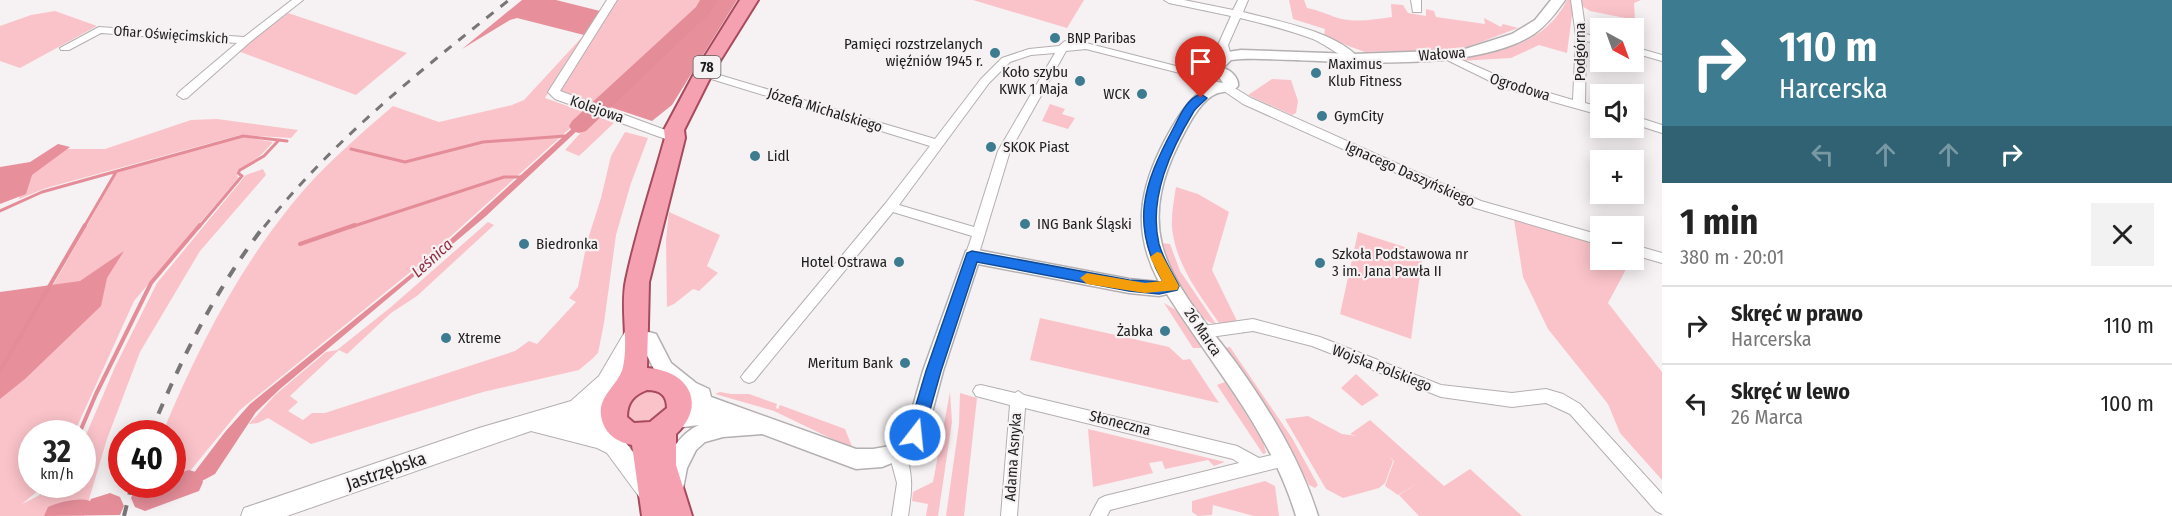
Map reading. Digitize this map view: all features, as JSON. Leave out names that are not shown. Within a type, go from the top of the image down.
[{"type":"main road","name":"78","points":[[657,379],[642,335],[637,282],[646,256],[659,193],[675,138],[674,130],[704,72],[749,0]]},
{"type":"main road","name":"78","points":[[675,138],[685,130],[712,76],[759,0]]},
{"type":"main road","name":"78","points":[[621,402],[636,364],[642,335]]},
{"type":"main road","points":[[572,409],[594,396],[604,386],[642,335]]},
{"type":"main road","points":[[664,420],[623,431],[621,402],[642,380],[657,379],[668,384],[664,420],[648,458],[665,505]]},
{"type":"main road","name":"Jastrzębska","points":[[254,516],[528,426],[572,409],[621,402]]},
{"type":"main road","name":"Jastrzębska","points":[[528,426],[572,422],[621,402]]},
{"type":"main road","points":[[528,426],[601,439],[615,446],[665,505]]},
{"type":"street","name":"Ofiar Oświęcimskich","points":[[183,95],[246,40],[298,0]]},
{"type":"street","name":"Kolejowa","points":[[612,0],[554,92],[675,138]]},
{"type":"street","points":[[1169,0],[1238,15],[1313,37],[1345,50],[1354,58]]},
{"type":"street","points":[[1215,80],[1231,55],[1223,45],[1243,0]]},
{"type":"street","name":"Wałowa","points":[[1231,55],[1354,58],[1442,55],[1484,50],[1528,33],[1546,18],[1558,0]]},
{"type":"street","name":"Podgórna","points":[[1576,0],[1581,36],[1580,104]]},
{"type":"street","name":"Ofiar Oświęcimskich","points":[[65,48],[99,30],[246,40]]},
{"type":"street","points":[[1581,36],[1590,38]]},
{"type":"street","points":[[749,377],[890,207],[985,81],[1006,60],[1029,52],[1064,46]]},
{"type":"street","points":[[642,335],[667,372],[678,378],[689,389],[736,414],[856,459],[867,460],[897,453],[909,444],[915,435],[933,371],[980,233],[1004,152],[1064,46]]},
{"type":"street","name":"Ignacego Daszyńskiego","points":[[1064,46],[1086,46],[1215,80],[1247,101],[1465,199],[1590,237]]},
{"type":"street","points":[[1644,53],[1662,58]]},
{"type":"street","name":"Ogrodowa","points":[[1442,55],[1508,85],[1590,108]]},
{"type":"street","name":"Józefa Michalskiego","points":[[712,76],[938,144]]},
{"type":"street","name":"26 Marca","points":[[1215,80],[1193,97],[1191,106],[1158,170],[1151,204],[1152,244],[1159,264],[1172,286],[1263,422],[1285,459],[1300,491],[1307,516]]},
{"type":"street","points":[[1644,123],[1662,129]]},
{"type":"street","points":[[890,207],[980,233]]},
{"type":"street","points":[[1644,253],[1662,258]]},
{"type":"street","points":[[972,256],[1129,286],[1159,289],[1172,286]]},
{"type":"street","name":"Wojska Polskiego","points":[[1203,332],[1253,325],[1315,341],[1442,391],[1512,400],[1546,396],[1558,399],[1575,409],[1662,506]]},
{"type":"street","name":"Słoneczna","points":[[981,391],[1018,398],[1237,453],[1256,465]]},
{"type":"street","name":"Adama Asnyka","points":[[1009,516],[1018,398]]},
{"type":"street","points":[[664,420],[736,414]]},
{"type":"street","points":[[665,505],[678,459],[688,444],[698,435],[724,426],[773,428]]},
{"type":"street","points":[[897,453],[905,483],[900,516]]},
{"type":"street","points":[[1098,516],[1105,504],[1285,459]]},
{"type":"shaded area","points":[[522,0],[556,0],[600,11],[584,35],[517,18],[462,49]]},
{"type":"shaded area","points":[[617,0],[706,0],[597,103],[562,91],[560,87]]},
{"type":"shaded area","points":[[715,0],[737,0],[672,105],[652,121],[607,106]]},
{"type":"shaded area","points":[[973,0],[1084,0],[1067,28]]},
{"type":"shaded area","points":[[1289,0],[1304,0],[1307,8],[1344,20],[1392,17],[1391,4],[1403,5],[1408,13],[1426,16],[1426,9],[1434,11],[1436,17],[1485,24],[1484,18],[1501,27],[1503,24],[1518,28],[1468,47],[1445,50],[1365,52],[1324,37],[1325,29],[1293,19]]},
{"type":"shaded area","points":[[1567,0],[1574,0],[1567,53],[1539,45],[1511,58],[1459,61],[1456,59],[1505,49],[1534,36],[1558,15]]},
{"type":"shaded area","points":[[1580,0],[1641,0],[1634,3],[1635,18],[1590,11],[1582,6]]},
{"type":"shaded area","points":[[55,11],[97,26],[20,68],[0,61],[0,26],[31,15]]},
{"type":"shaded area","points":[[288,13],[407,53],[356,95],[238,51]]},
{"type":"shaded area","points":[[584,35],[545,98],[587,113],[419,265],[240,410],[190,471],[186,473],[186,420],[168,420],[203,343],[235,285],[272,230],[315,178],[393,106],[439,122],[512,105],[524,100]]},
{"type":"shaded area","points":[[1272,79],[1291,80],[1298,101],[1296,113],[1292,115],[1248,95]]},
{"type":"shaded area","points":[[1050,104],[1065,109],[1062,114],[1075,118],[1068,129],[1042,121]]},
{"type":"shaded area","points":[[596,116],[614,123],[579,156],[565,150]]},
{"type":"shaded area","points":[[217,119],[298,130],[291,138],[240,135],[46,188],[19,199],[25,176],[64,149],[105,149],[191,120]]},
{"type":"shaded area","points":[[625,132],[648,138],[631,183],[616,235],[598,353],[579,370],[483,392],[311,444],[268,418],[249,424],[275,395],[326,352],[337,350],[391,307],[488,222],[494,225],[417,296],[391,313],[347,354],[339,350],[290,396],[298,402],[288,411],[303,420],[312,413],[325,413],[515,351],[529,341],[537,344],[576,302],[569,298],[578,287],[587,242],[611,156]]},
{"type":"shaded area","points":[[243,137],[273,142],[261,155],[236,172],[238,178],[134,301],[80,420],[18,420],[18,498],[29,498],[22,504],[34,498],[89,498],[84,516],[0,516],[0,395],[52,287],[118,171]]},
{"type":"shaded area","points":[[58,144],[70,147],[32,175],[26,194],[0,204],[0,167],[30,162]]},
{"type":"shaded area","points":[[263,169],[266,175],[200,251],[140,352],[114,420],[108,420],[107,439],[96,476],[96,420],[92,420],[115,367],[157,283],[246,175]]},
{"type":"shaded area","points":[[1176,187],[1198,194],[1229,212],[1212,270],[1237,321],[1219,323],[1183,267],[1174,242],[1172,228]]},
{"type":"shaded area","points":[[669,212],[720,235],[707,266],[718,273],[699,291],[693,289],[667,307],[666,240]]},
{"type":"shaded area","points":[[1514,220],[1590,242],[1590,270],[1626,270],[1608,303],[1662,372],[1662,480],[1620,433],[1608,404],[1548,329],[1523,277]]},
{"type":"shaded area","points":[[1358,232],[1423,253],[1411,339],[1340,314]]},
{"type":"shaded area","points":[[1161,243],[1170,244],[1180,271],[1216,324],[1207,321],[1190,303],[1175,277]]},
{"type":"shaded area","points":[[124,251],[107,278],[101,306],[25,379],[0,399],[0,292],[80,281]]},
{"type":"shaded area","points":[[1164,303],[1179,312],[1202,348],[1193,348]]},
{"type":"shaded area","points":[[1040,318],[1169,347],[1183,360],[1190,359],[1219,403],[1030,360]]},
{"type":"shaded area","points":[[1230,347],[1292,438],[1318,485],[1315,488],[1309,485],[1281,432],[1224,348]]},
{"type":"shaded area","points":[[1356,374],[1379,395],[1362,406],[1341,388]]},
{"type":"shaded area","points":[[1225,382],[1263,441],[1266,453],[1263,454],[1217,385]]},
{"type":"shaded area","points":[[635,388],[667,391],[668,418],[629,427],[622,400]]},
{"type":"shaded area","points":[[720,392],[749,394],[777,404],[778,409],[780,405],[845,429],[853,449],[774,411],[715,394]]},
{"type":"shaded area","points":[[950,392],[952,422],[938,516],[926,516],[928,504],[912,501],[913,492],[933,482]]},
{"type":"shaded area","points":[[960,393],[977,398],[964,516],[946,516],[959,424]]},
{"type":"shaded area","points":[[1308,416],[1342,434],[1357,436],[1350,434],[1370,420],[1444,486],[1470,469],[1522,516],[1419,516],[1399,495],[1419,482],[1398,495],[1385,486],[1394,461],[1389,456],[1393,461],[1385,483],[1379,488],[1343,498],[1326,489],[1285,419]]},
{"type":"shaded area","points":[[1088,429],[1225,462],[1214,466],[1208,460],[1165,469],[1162,461],[1149,463],[1153,473],[1093,487]]},
{"type":"shaded area","points":[[1265,481],[1275,486],[1279,516],[1254,516],[1213,505],[1212,515],[1198,516],[1192,512],[1192,501]]},
{"type":"water","points":[[589,113],[594,115],[486,216],[280,389],[256,412],[215,474],[186,490],[186,476],[193,474],[250,404],[422,265]]},
{"type":"waterway","name":"Leśnica","points":[[579,126],[703,10],[709,0]]},
{"type":"waterway","points":[[0,211],[42,192],[243,136],[279,140]]},
{"type":"waterway","points":[[351,149],[405,162],[483,142],[565,136]]},
{"type":"waterway","points":[[199,227],[242,176],[238,173],[240,170],[264,156],[279,140]]},
{"type":"waterway","points":[[279,140],[287,141]]},
{"type":"waterway","points":[[84,227],[116,172]]},
{"type":"waterway","points":[[351,227],[504,177],[523,177]]},
{"type":"waterway","points":[[0,371],[85,225]]},
{"type":"waterway","points":[[85,420],[151,283],[200,225]]},
{"type":"waterway","points":[[300,244],[355,225]]},
{"type":"waterway","name":"Leśnica","points":[[101,508],[110,506]]},
{"type":"waterway","name":"Leśnica","points":[[58,516],[84,512]]},
{"type":"railway","points":[[264,227],[320,164],[380,106],[509,0]]},
{"type":"railway","points":[[156,420],[200,326],[247,249],[265,225]]},
{"type":"railway","points":[[124,516],[128,498]]},
{"type":"slow traffic","points":[[1087,278],[1145,288],[1159,289],[1172,286],[1157,257]]},
{"type":"place","name":"BNP Paribas","points":[[1055,38]]},
{"type":"place","name":"Pamięci rozstrzelanych więźniów 1945 r.","points":[[995,53]]},
{"type":"place","name":"Maximus Klub Fitness","points":[[1316,73]]},
{"type":"place","name":"Koło szybu KWK 1 Maja","points":[[1080,81]]},
{"type":"place","name":"WCK","points":[[1142,94]]},
{"type":"place","name":"GymCity","points":[[1322,116]]},
{"type":"place","name":"SKOK Piast","points":[[991,147]]},
{"type":"place","name":"Lidl","points":[[755,156]]},
{"type":"place","name":"ING Bank Śląski","points":[[1025,224]]},
{"type":"place","name":"Biedronka","points":[[524,244]]},
{"type":"place","name":"Hotel Ostrawa","points":[[899,262]]},
{"type":"place","name":"Szkoła Podstawowa nr 3 im. Jana Pawła II","points":[[1320,263]]},
{"type":"place","name":"Żabka","points":[[1165,331]]},
{"type":"place","name":"Xtreme","points":[[446,338]]},
{"type":"place","name":"Meritum Bank","points":[[905,363]]},
{"type":"route","points":[[915,435],[933,371],[972,256],[1129,286],[1159,289],[1172,286],[1159,264],[1150,233],[1155,178],[1191,106],[1201,98]]}]
